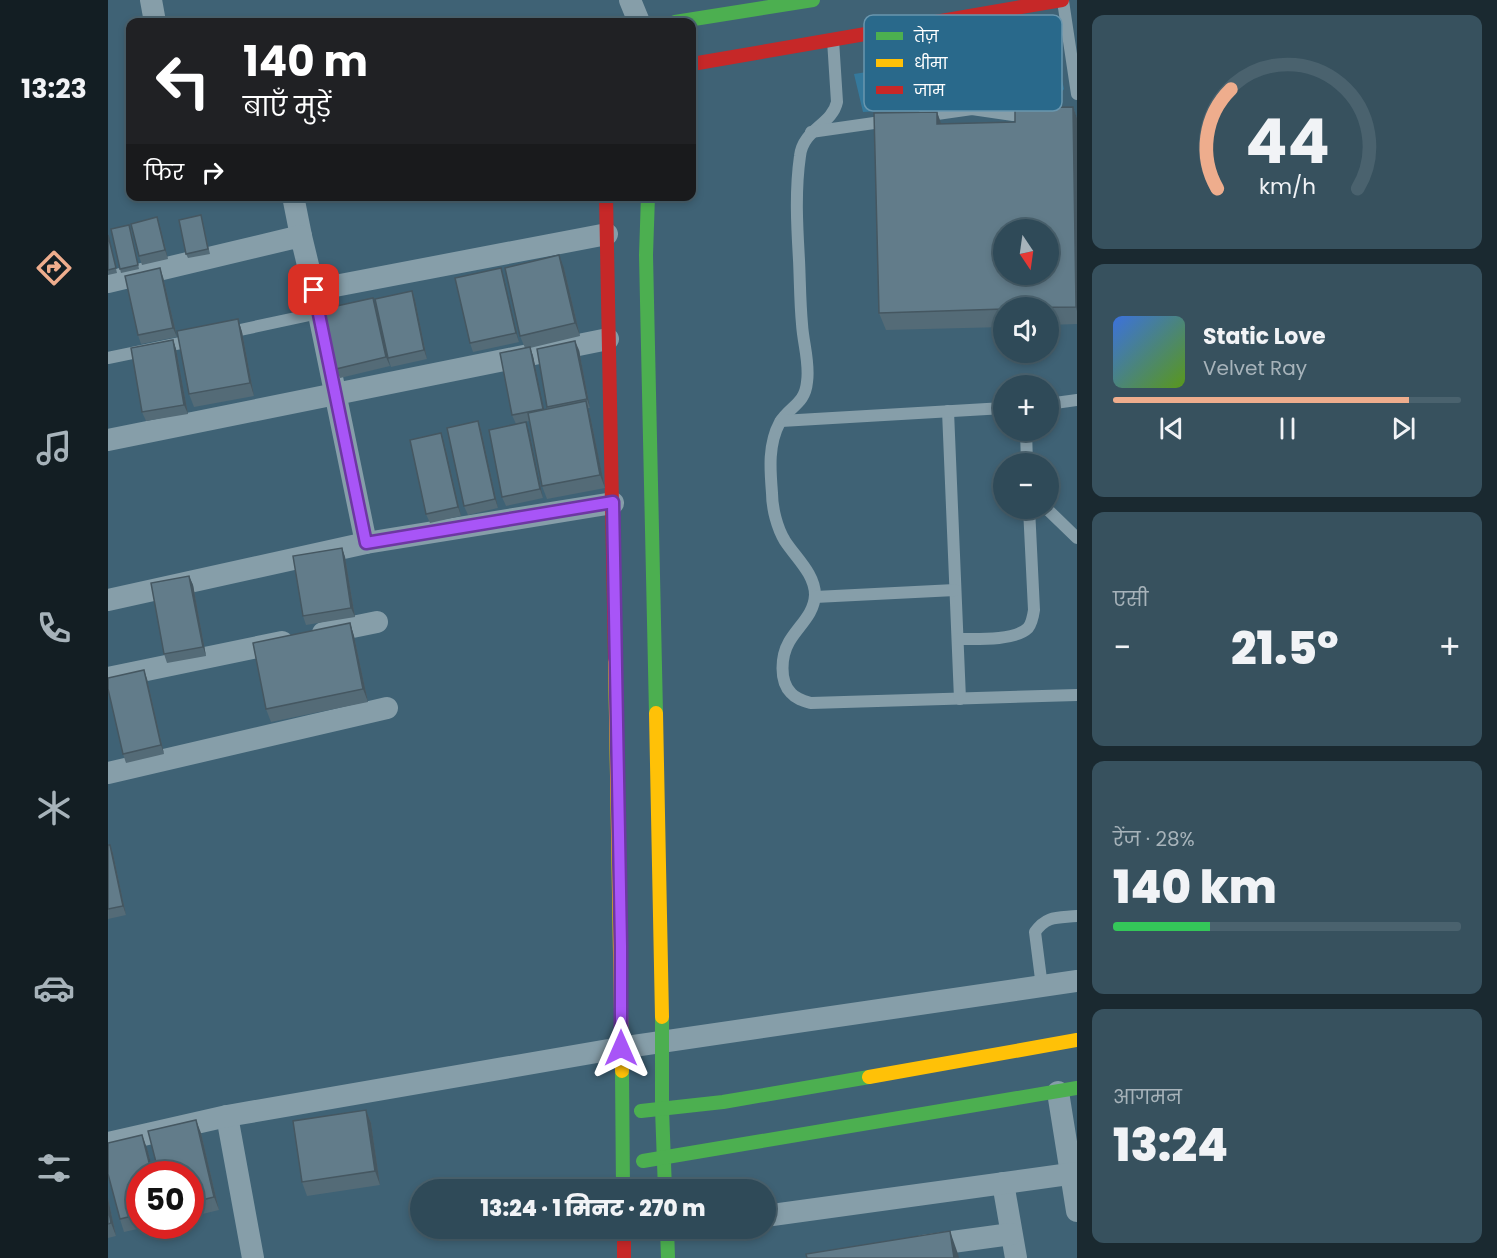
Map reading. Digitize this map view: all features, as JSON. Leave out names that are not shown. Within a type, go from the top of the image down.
[{"type":"main road","points":[[692,18],[813,0]]},
{"type":"main road","points":[[975,15],[1063,0]]},
{"type":"main road","points":[[696,63],[864,34]]},
{"type":"main road","points":[[606,201],[621,946],[622,1179]]},
{"type":"main road","points":[[648,201],[646,255],[663,1042],[662,1109],[665,1179]]},
{"type":"main road","points":[[622,1113],[723,1102],[1077,1040]]},
{"type":"main road","points":[[622,1165],[1067,1090]]},
{"type":"main road","points":[[624,1239],[624,1258]]},
{"type":"main road","points":[[668,1258],[670,1239]]},
{"type":"street","points":[[151,0],[154,18]]},
{"type":"street","points":[[630,0],[637,18]]},
{"type":"street","points":[[294,201],[366,543]]},
{"type":"street","points":[[314,290],[607,234]]},
{"type":"street","points":[[108,282],[301,236]]},
{"type":"street","points":[[108,440],[608,339]]},
{"type":"street","points":[[108,600],[366,543],[613,502]]},
{"type":"street","points":[[108,678],[377,622]]},
{"type":"street","points":[[108,773],[387,708]]},
{"type":"street","points":[[108,1143],[226,1116],[621,1048],[1077,981]]},
{"type":"street","points":[[1067,1090],[1077,1211]]},
{"type":"street","points":[[226,1116],[253,1258]]},
{"type":"street","points":[[776,1214],[1074,1173]]},
{"type":"street","points":[[1003,1183],[1016,1258]]},
{"type":"street","points":[[904,1249],[1011,1234]]},
{"type":"lane","points":[[1063,0],[1077,94]]},
{"type":"lane","points":[[833,39],[836,109],[811,132],[802,146],[796,206],[801,322],[808,382],[805,395],[781,420],[773,439],[770,456],[772,497],[784,539],[812,579],[815,597],[809,616],[789,643],[784,657],[784,681],[791,694],[800,700],[818,703],[1077,695]]},
{"type":"lane","points":[[811,132],[958,111]]},
{"type":"lane","points":[[984,111],[1013,116],[1045,112]]},
{"type":"lane","points":[[108,358],[319,313]]},
{"type":"lane","points":[[1059,403],[1077,400]]},
{"type":"lane","points":[[781,420],[993,409]]},
{"type":"lane","points":[[948,411],[960,699]]},
{"type":"lane","points":[[958,639],[998,638],[1027,630],[1034,610],[1030,519]]},
{"type":"lane","points":[[1057,519],[1077,538]]},
{"type":"lane","points":[[815,597],[956,590]]},
{"type":"lane","points":[[1042,987],[1035,932],[1041,922],[1052,918],[1077,916]]},
{"type":"shaded area","points":[[864,72],[864,111],[880,111],[863,112],[854,74]]},
{"type":"building","points":[[1062,107],[1073,107],[1076,307],[1059,307],[1059,297],[993,297],[993,309],[879,313],[874,113],[937,112],[937,124],[1015,122],[1015,111],[1062,111]]},
{"type":"building","points":[[201,215],[208,249],[186,254],[179,220]]},
{"type":"building","points":[[157,217],[165,250],[139,256],[131,224]]},
{"type":"building","points":[[129,225],[138,265],[120,269],[111,229]]},
{"type":"building","points":[[108,235],[116,268],[108,270]]},
{"type":"building","points":[[559,255],[575,323],[520,336],[505,268]]},
{"type":"building","points":[[160,268],[173,328],[138,335],[125,276]]},
{"type":"building","points":[[501,268],[516,333],[470,343],[455,278]]},
{"type":"building","points":[[412,291],[424,350],[388,358],[375,299]]},
{"type":"building","points":[[373,298],[386,357],[336,369],[323,309]]},
{"type":"building","points":[[238,319],[250,383],[189,394],[177,331]]},
{"type":"building","points":[[173,340],[184,405],[142,412],[131,348]]},
{"type":"building","points":[[575,341],[587,399],[547,407],[537,349]]},
{"type":"building","points":[[530,347],[543,409],[512,415],[500,353]]},
{"type":"building","points":[[586,401],[600,475],[542,486],[528,413]]},
{"type":"building","points":[[478,421],[495,499],[464,506],[447,428]]},
{"type":"building","points":[[526,422],[540,489],[502,497],[489,430]]},
{"type":"building","points":[[441,433],[458,507],[426,514],[410,440]]},
{"type":"building","points":[[342,548],[351,608],[303,616],[293,556]]},
{"type":"building","points":[[189,576],[203,647],[164,654],[151,583]]},
{"type":"building","points":[[350,623],[363,689],[266,709],[253,643]]},
{"type":"building","points":[[144,670],[161,745],[123,754],[108,689],[108,678]]},
{"type":"building","points":[[108,845],[110,845],[123,906],[108,909]]},
{"type":"building","points":[[366,1110],[375,1171],[302,1182],[293,1121]]},
{"type":"building","points":[[196,1120],[214,1197],[204,1200],[204,1161],[156,1161],[148,1131]]},
{"type":"building","points":[[142,1135],[149,1161],[126,1161],[126,1218],[120,1219],[108,1174],[108,1143]]},
{"type":"building","points":[[108,1207],[111,1223],[108,1224]]},
{"type":"building","points":[[950,1231],[954,1258],[807,1258],[806,1254]]},
{"type":"traffic: fast","points":[[696,19],[813,0]]},
{"type":"traffic: fast","points":[[648,201],[646,255],[656,713]]},
{"type":"traffic: fast","points":[[662,1017],[665,1179]]},
{"type":"traffic: fast","points":[[622,1071],[623,1179]]},
{"type":"traffic: fast","points":[[641,1111],[723,1102],[869,1077]]},
{"type":"traffic: fast","points":[[643,1161],[1077,1088]]},
{"type":"traffic: fast","points":[[667,1239],[668,1258]]},
{"type":"traffic: slow","points":[[615,658],[622,1071]]},
{"type":"traffic: slow","points":[[656,713],[662,1017]]},
{"type":"traffic: slow","points":[[869,1077],[1077,1040]]},
{"type":"traffic: jam","points":[[975,15],[1062,0]]},
{"type":"traffic: jam","points":[[696,63],[864,34]]},
{"type":"traffic: jam","points":[[606,201],[615,658]]},
{"type":"traffic: jam","points":[[624,1239],[624,1258]]},
{"type":"route","points":[[314,290],[366,543],[613,502],[621,1048]]}]
